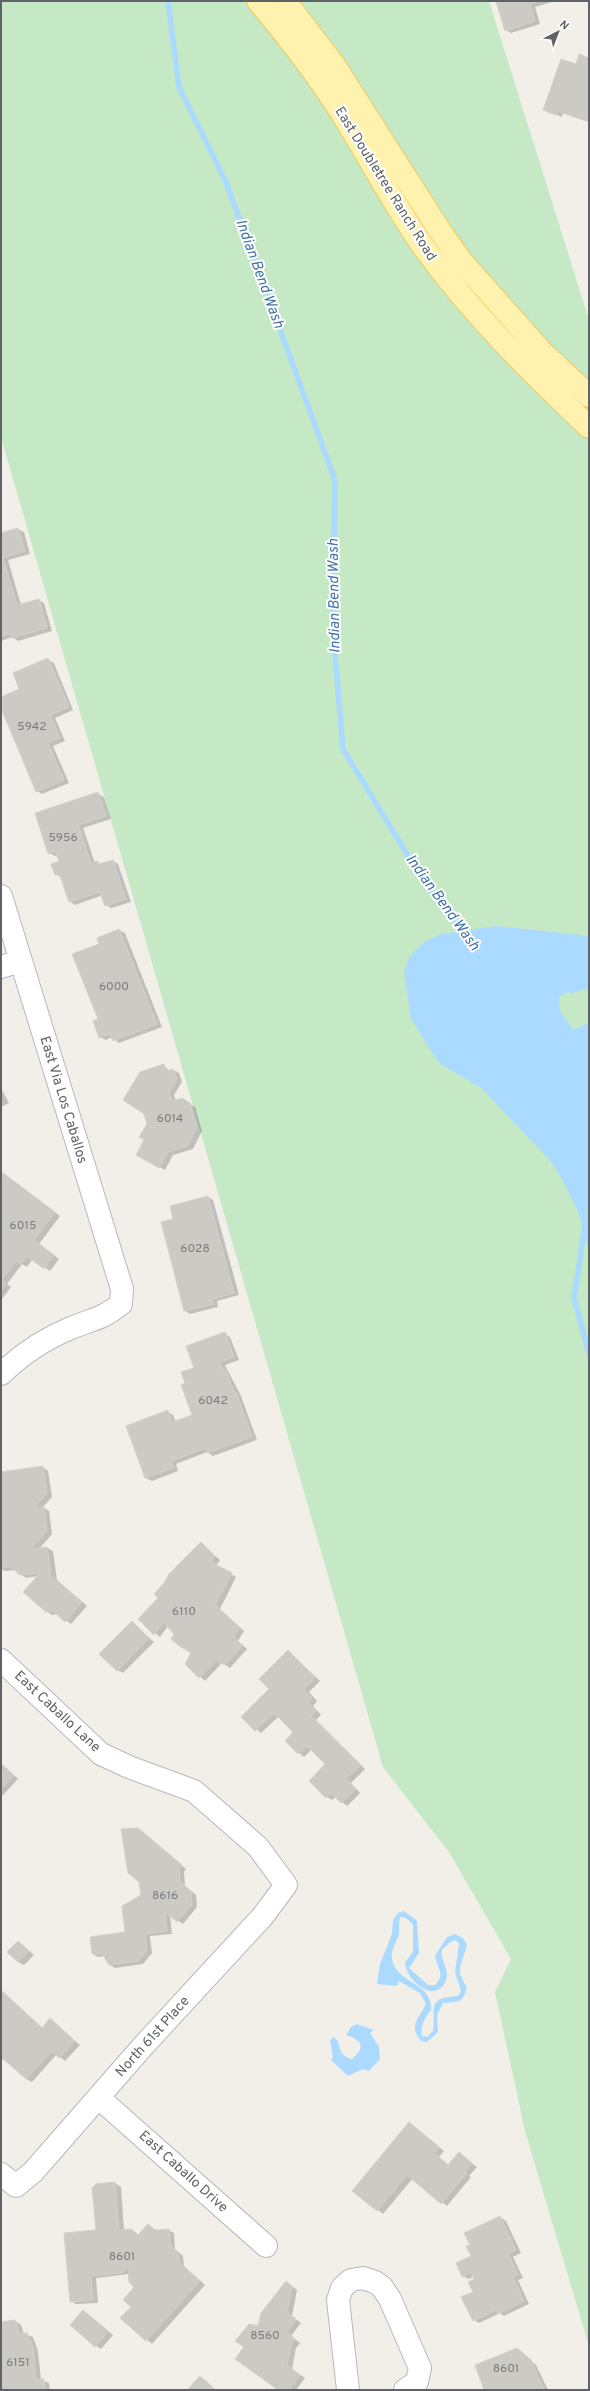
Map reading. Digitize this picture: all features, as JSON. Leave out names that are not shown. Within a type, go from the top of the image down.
[{"type":"main road","name":"East Doubletree Ranch Road","points":[[258,1],[320,82],[349,124],[394,202],[444,274],[470,308],[526,367],[589,427]]},
{"type":"main road","name":"East Doubletree Ranch Road","points":[[285,1],[334,65],[438,228],[462,262],[542,352],[589,396]]},
{"type":"street","name":"East Via Los Caballos","points":[[1,896],[10,964],[122,1289],[121,1304],[105,1316],[71,1328],[31,1347],[1,1374]]},
{"type":"street","name":"East Caballo Lane","points":[[1,1660],[101,1754],[129,1767],[194,1791],[258,1847],[286,1886]]},
{"type":"street","name":"North 61st Place","points":[[9,2180],[34,2172],[144,2045],[263,1916],[286,1886]]},
{"type":"street","name":"East Caballo Drive","points":[[99,2098],[266,2246]]},
{"type":"street","points":[[348,2390],[338,2300],[342,2288],[351,2280],[363,2278],[375,2282],[390,2298],[420,2368],[411,2386]]},
{"type":"green space","points":[[1,1],[489,1],[589,320],[589,2346],[525,2131],[495,1992],[511,1959],[449,1852],[383,1767],[1,437]]},
{"type":"water","points":[[496,926],[589,936],[589,988],[572,993],[567,992],[559,997],[559,1007],[568,1023],[574,1030],[586,1024],[589,1025],[589,1251],[578,1211],[562,1179],[549,1159],[481,1088],[439,1063],[411,1019],[404,971],[410,956],[426,941],[441,934]]},
{"type":"water","points":[[404,1911],[417,1921],[419,1953],[409,1968],[428,1985],[435,1985],[440,1978],[440,1971],[435,1956],[447,1937],[455,1934],[463,1938],[467,1945],[460,1967],[460,1974],[467,1988],[465,1993],[461,2000],[443,2003],[437,2015],[438,2032],[427,2042],[421,2041],[415,2031],[416,2022],[426,2004],[420,1993],[399,1981],[397,1986],[377,1984],[380,1964],[392,1934],[393,1920],[398,1913]],"holes":[[[400,1917],[406,1918],[413,1924],[413,1952],[405,1962],[406,1969],[415,1982],[422,1988],[435,1991],[441,1987],[447,1976],[442,1958],[442,1950],[450,1942],[456,1940],[459,1944],[455,1972],[461,1991],[458,1996],[448,1997],[437,2002],[434,2010],[433,2031],[427,2037],[422,2036],[422,2025],[431,2010],[430,2001],[421,1988],[400,1974],[392,1959],[392,1952],[398,1936]]]},
{"type":"water","points":[[357,2024],[374,2030],[370,2033],[379,2047],[380,2059],[369,2071],[363,2069],[348,2076],[331,2060],[333,2057],[330,2041],[333,2037],[338,2041],[342,2053],[346,2057],[352,2059],[361,2047],[358,2041],[346,2035],[351,2027]]},
{"type":"building","points":[[496,1],[540,1],[530,4],[535,21],[505,31]]},
{"type":"building","points":[[579,54],[589,58],[589,122],[557,111],[556,115],[543,110],[561,59],[576,64]]},
{"type":"building","points":[[18,528],[25,551],[3,558],[17,605],[39,599],[47,628],[11,638],[10,634],[1,636],[1,533]]},
{"type":"building","points":[[48,658],[69,707],[50,715],[60,738],[48,743],[64,780],[36,792],[1,708],[1,697],[19,689],[13,673]]},
{"type":"building","points":[[98,792],[106,816],[78,825],[91,863],[98,861],[99,864],[113,860],[126,899],[105,906],[100,892],[69,902],[59,873],[55,875],[51,864],[59,861],[55,851],[48,854],[35,813]]},
{"type":"building","points":[[119,929],[157,1024],[113,1041],[110,1034],[99,1038],[93,1021],[98,1019],[72,954],[99,944],[97,938]]},
{"type":"building","points":[[164,1064],[166,1071],[173,1069],[177,1079],[169,1092],[172,1101],[182,1098],[190,1103],[197,1128],[187,1146],[168,1152],[159,1168],[136,1155],[144,1140],[139,1137],[147,1124],[144,1114],[123,1100],[140,1072]]},
{"type":"building","points":[[3,1173],[55,1212],[34,1240],[54,1255],[44,1269],[27,1256],[21,1264],[16,1261],[2,1280],[6,1284],[1,1291],[1,1176]]},
{"type":"building","points":[[208,1196],[234,1293],[212,1299],[213,1304],[184,1311],[161,1222],[173,1219],[170,1206]]},
{"type":"building","points":[[225,1332],[234,1357],[220,1362],[223,1371],[226,1370],[234,1392],[236,1392],[252,1437],[207,1453],[205,1448],[171,1461],[174,1468],[145,1478],[126,1426],[168,1410],[172,1422],[192,1415],[181,1385],[185,1383],[181,1372],[194,1368],[186,1346]]},
{"type":"building","points":[[43,1466],[47,1493],[34,1508],[44,1507],[47,1531],[31,1549],[47,1547],[51,1576],[82,1602],[65,1622],[53,1611],[46,1612],[23,1592],[40,1573],[20,1575],[11,1567],[1,1568],[1,1472]]},
{"type":"building","points":[[201,1542],[215,1556],[211,1562],[232,1573],[215,1605],[239,1627],[234,1637],[242,1646],[225,1665],[216,1661],[199,1678],[185,1664],[191,1653],[171,1639],[174,1634],[163,1622],[154,1635],[138,1619],[158,1598],[154,1594],[164,1583],[169,1574]]},
{"type":"building","points":[[132,1621],[149,1638],[117,1671],[99,1654]]},
{"type":"building","points":[[288,1650],[315,1678],[304,1689],[312,1698],[308,1702],[316,1711],[311,1716],[360,1766],[346,1779],[356,1789],[341,1803],[331,1793],[326,1798],[309,1781],[325,1764],[307,1746],[298,1754],[285,1741],[293,1732],[274,1713],[255,1731],[241,1717],[269,1689],[259,1679]]},
{"type":"building","points":[[1,1764],[13,1776],[1,1789]]},
{"type":"building","points":[[138,1828],[182,1865],[179,1869],[180,1882],[191,1891],[192,1904],[177,1922],[165,1912],[167,1931],[145,1934],[147,1950],[138,1961],[109,1965],[102,1953],[92,1954],[90,1937],[125,1932],[122,1906],[141,1895],[139,1882],[128,1873],[121,1829]]},
{"type":"building","points":[[18,1941],[29,1951],[18,1962],[7,1952]]},
{"type":"building","points":[[1,1990],[42,2028],[50,2018],[75,2041],[59,2058],[52,2051],[26,2079],[1,2057]]},
{"type":"building","points":[[409,2122],[439,2147],[434,2153],[448,2165],[459,2152],[472,2163],[465,2172],[467,2173],[441,2204],[407,2175],[377,2211],[352,2191]]},
{"type":"building","points":[[115,2182],[119,2230],[131,2229],[138,2235],[148,2224],[155,2230],[169,2229],[170,2245],[178,2252],[179,2262],[200,2281],[146,2341],[120,2318],[131,2307],[123,2300],[134,2287],[129,2282],[128,2267],[122,2273],[91,2276],[93,2300],[70,2302],[64,2233],[96,2230],[92,2188],[96,2184]]},
{"type":"building","points":[[500,2216],[516,2250],[508,2254],[518,2275],[513,2277],[524,2301],[498,2314],[496,2310],[473,2321],[461,2297],[473,2292],[468,2282],[474,2279],[471,2272],[462,2277],[456,2263],[471,2256],[466,2246],[470,2245],[464,2233]]},
{"type":"building","points":[[286,2281],[292,2286],[287,2312],[296,2319],[287,2332],[295,2339],[291,2345],[287,2365],[300,2375],[289,2390],[278,2390],[235,2359],[244,2347],[235,2341],[249,2324],[258,2326],[261,2313]]},
{"type":"building","points":[[83,2310],[108,2331],[95,2347],[70,2325]]},
{"type":"building","points":[[15,2320],[20,2334],[27,2333],[33,2347],[36,2380],[44,2379],[45,2390],[1,2390],[1,2322]]},
{"type":"building","points":[[517,2348],[531,2360],[544,2390],[484,2390],[475,2365]]},
{"type":"building","points":[[200,2376],[215,2390],[187,2390]]},
{"type":"waterway","name":"Indian Bend Wash","points":[[168,1],[179,87],[226,182],[335,480],[333,632],[343,749],[422,879],[466,936]]},
{"type":"waterway","name":"Indian Bend Wash","points":[[585,1225],[574,1298],[589,1354]]}]
